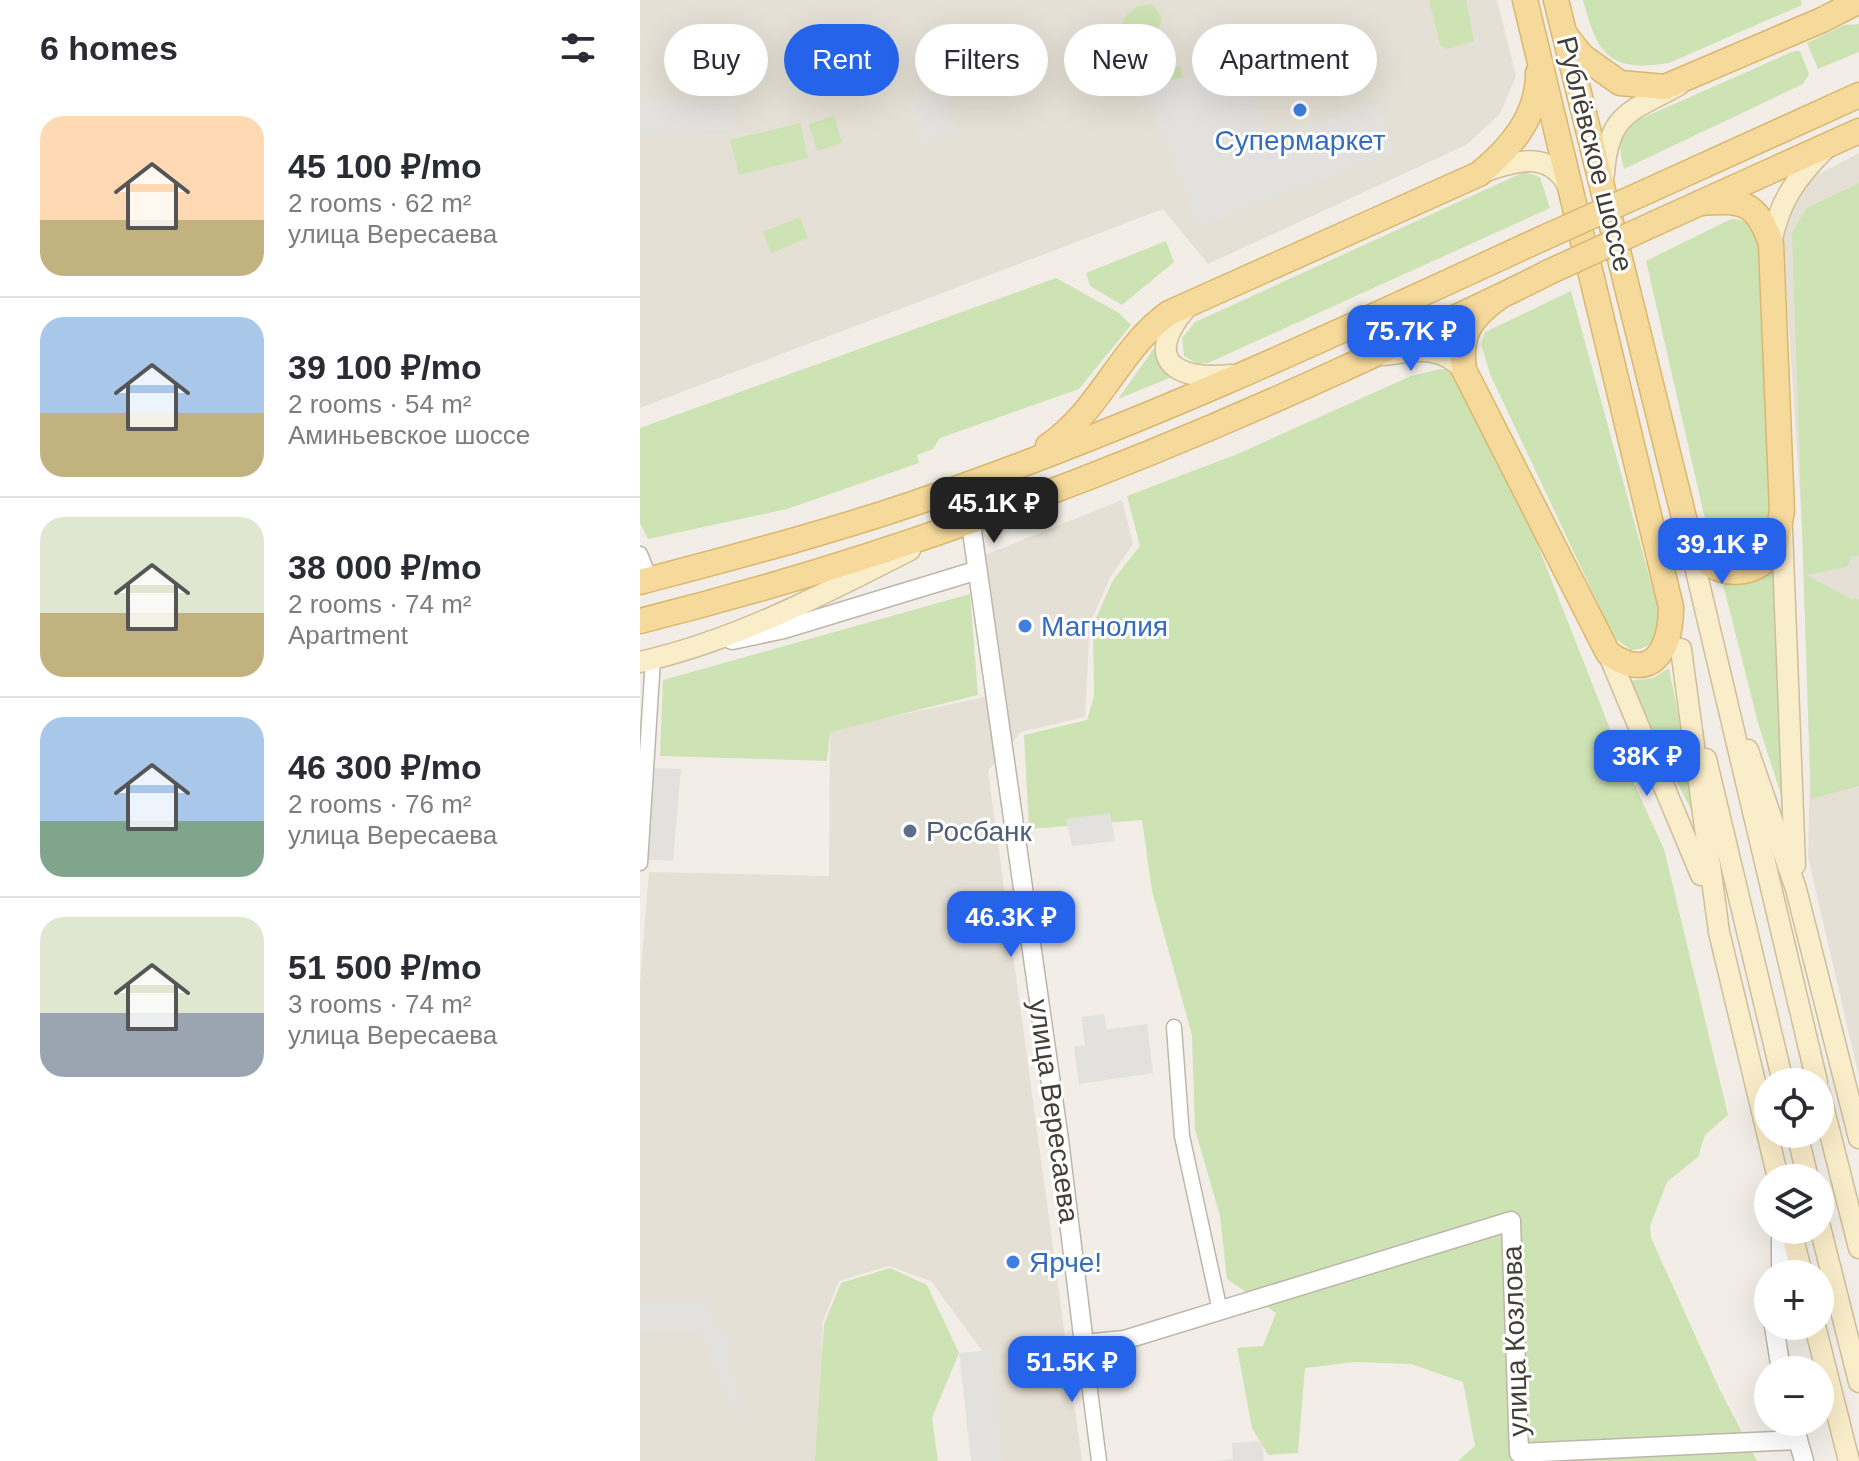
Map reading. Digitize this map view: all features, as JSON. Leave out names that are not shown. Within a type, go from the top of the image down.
[{"type":"main road","name":"Рублёвское шоссе","points":[[1525,0],[1671,607]]},
{"type":"main road","name":"Рублёвское шоссе","points":[[1556,0],[1688,534]]},
{"type":"main road","points":[[1603,182],[1606,148],[1612,128],[1623,117],[1687,80],[1859,1]]},
{"type":"main road","points":[[1822,20],[1859,15]]},
{"type":"main road","points":[[1563,32],[1582,56],[1620,83],[1652,89],[1687,80]]},
{"type":"main road","points":[[1479,174],[1512,144],[1529,116],[1538,78],[1538,54]]},
{"type":"main road","points":[[1831,108],[1859,87]]},
{"type":"main road","points":[[645,580],[813,535],[1019,465],[1243,374],[1859,95]]},
{"type":"main road","points":[[640,621],[808,576],[942,534],[1145,455],[1366,359],[1859,131]]},
{"type":"main road","points":[[1771,244],[1784,197],[1796,178],[1829,145]]},
{"type":"main road","points":[[1019,465],[1055,441],[1086,413],[1149,328],[1191,302],[1479,174],[1512,163],[1539,161],[1552,164],[1573,192]]},
{"type":"main road","points":[[1700,203],[1740,203],[1750,208],[1765,225],[1771,244],[1796,889]]},
{"type":"main road","points":[[1498,298],[1480,311],[1466,330],[1461,350],[1464,370],[1608,653],[1683,826],[1719,932],[1775,1164]]},
{"type":"main road","points":[[1191,302],[1168,336],[1166,351],[1171,362],[1178,371],[1193,376],[1243,374]]},
{"type":"main road","points":[[1366,359],[1428,350],[1444,354],[1464,370]]},
{"type":"main road","points":[[1688,534],[1706,561],[1718,569],[1747,571],[1761,565],[1772,552],[1782,511]]},
{"type":"main road","points":[[647,661],[685,650],[794,607],[942,534]]},
{"type":"main road","points":[[1688,534],[1814,1068]]},
{"type":"main road","points":[[1671,607],[1780,1068]]},
{"type":"main road","points":[[1608,653],[1623,664],[1637,665],[1654,660],[1667,645],[1671,607]]},
{"type":"main road","points":[[1713,647],[1796,889],[1859,1138]]},
{"type":"main road","points":[[1681,649],[1719,932]]},
{"type":"main road","points":[[1834,1148],[1859,1248]]},
{"type":"main road","points":[[1824,1244],[1859,1382]]},
{"type":"main road","points":[[1819,1340],[1849,1455]]},
{"type":"street","name":"улица Вересаева","points":[[971,524],[975,571],[1058,1127],[1099,1461]]},
{"type":"street","points":[[640,554],[645,580]]},
{"type":"street","points":[[685,650],[784,629],[975,571]]},
{"type":"street","points":[[640,863],[647,661]]},
{"type":"street","points":[[1084,1344],[1124,1340],[1220,1311],[1182,1136],[1174,1027]]},
{"type":"street","name":"улица Козлова","points":[[1220,1311],[1511,1221],[1520,1457]]},
{"type":"street","points":[[1520,1457],[1754,1435]]},
{"type":"street","points":[[1797,1436],[1804,1461]]},
{"type":"shaded area","points":[[640,0],[1497,0],[1516,76],[1500,114],[1466,145],[1208,264],[1163,209],[640,408]]},
{"type":"shaded area","points":[[1192,75],[1192,96],[1254,96],[1268,136],[1379,104],[1392,152],[1198,226],[1148,96],[1176,96],[1176,79]]},
{"type":"shaded area","points":[[931,96],[943,96],[957,134],[923,145],[908,104]]},
{"type":"shaded area","points":[[732,97],[734,130],[640,133],[640,101]]},
{"type":"shaded area","points":[[1859,153],[1859,1077],[1808,857],[1810,775],[1802,525],[1782,224],[1806,181]]},
{"type":"shaded area","points":[[1122,500],[1133,544],[1110,578],[1090,623],[1085,717],[1021,732],[988,771],[1082,1461],[984,1461],[988,1359],[931,1281],[888,1266],[839,1281],[822,1324],[823,1397],[816,1461],[640,1461],[640,982],[649,872],[829,876],[830,730],[1003,693],[980,557]]},
{"type":"shaded area","points":[[647,768],[681,769],[673,861],[641,859]]},
{"type":"shaded area","points":[[1110,813],[1115,841],[1072,846],[1066,819]]},
{"type":"shaded area","points":[[1104,1014],[1107,1029],[1147,1024],[1153,1073],[1079,1084],[1074,1047],[1085,1045],[1081,1017]]},
{"type":"shaded area","points":[[708,1303],[719,1332],[732,1335],[731,1370],[737,1387],[737,1421],[699,1330],[640,1330],[640,1304]]},
{"type":"shaded area","points":[[990,1350],[1002,1461],[971,1461],[959,1353]]},
{"type":"shaded area","points":[[1262,1441],[1264,1461],[1215,1461],[1233,1459],[1232,1443]]},
{"type":"green space","points":[[1429,0],[1466,0],[1474,41],[1447,49],[1440,45]]},
{"type":"green space","points":[[1583,0],[1801,0],[1802,5],[1669,63],[1632,65],[1608,55],[1600,46]]},
{"type":"green space","points":[[1151,4],[1161,18],[1160,24],[1123,24],[1125,17],[1137,7]]},
{"type":"green space","points":[[1859,24],[1859,52],[1818,69],[1807,43],[1844,25]]},
{"type":"green space","points":[[1800,51],[1809,74],[1803,84],[1624,169],[1621,138],[1631,123]]},
{"type":"green space","points":[[1180,66],[1183,77],[1176,79],[1176,67]]},
{"type":"green space","points":[[834,116],[842,143],[817,151],[809,124]]},
{"type":"green space","points":[[800,123],[808,158],[739,175],[730,140]]},
{"type":"green space","points":[[1524,172],[1540,177],[1550,208],[1208,363],[1198,364],[1184,356],[1182,338],[1195,322]]},
{"type":"green space","points":[[1859,183],[1859,556],[1851,557],[1847,567],[1806,575],[1851,599],[1859,599],[1859,786],[1811,799],[1792,232],[1807,208]]},
{"type":"green space","points":[[800,217],[808,238],[771,253],[763,232]]},
{"type":"green space","points":[[1731,219],[1746,223],[1760,244],[1771,538],[1769,548],[1739,565],[1718,555],[1710,541],[1646,261]]},
{"type":"green space","points":[[1166,241],[1174,262],[1122,305],[1090,286],[1086,273]]},
{"type":"green space","points":[[1056,278],[1119,313],[1131,325],[1079,389],[940,438],[933,449],[917,455],[919,463],[787,509],[648,539],[640,523],[640,428]]},
{"type":"green space","points":[[1571,291],[1663,627],[1651,644],[1637,649],[1631,650],[1616,639],[1610,629],[1490,374],[1481,344],[1485,332]]},
{"type":"green space","points":[[1154,348],[1164,371],[1172,377],[1118,399]]},
{"type":"green space","points":[[1440,369],[1462,371],[1497,442],[1618,749],[1664,849],[1728,1115],[1705,1135],[1698,1157],[1667,1182],[1650,1226],[1651,1238],[1720,1390],[1757,1461],[1458,1461],[1475,1446],[1463,1382],[1411,1364],[1355,1362],[1305,1368],[1298,1453],[1268,1455],[1252,1428],[1237,1348],[1263,1346],[1276,1313],[1227,1279],[1220,1216],[1195,1129],[1192,1035],[1152,891],[1142,820],[1029,829],[1024,735],[1087,720],[1094,696],[1093,625],[1113,580],[1140,546],[1127,496],[1235,455],[1411,376]]},
{"type":"green space","points":[[1780,566],[1787,814],[1758,723],[1722,580],[1753,582]]},
{"type":"green space","points":[[970,594],[978,695],[830,732],[827,761],[660,756],[663,680]]},
{"type":"green space","points":[[1669,668],[1701,829],[1629,688],[1628,681],[1653,678]]},
{"type":"green space","points":[[890,1268],[927,1285],[959,1353],[932,1418],[938,1461],[815,1461],[824,1324],[841,1283]]},
{"type":"place","name":"Супермаркет","points":[[1300,110]]},
{"type":"place","name":"Магнолия","points":[[1025,626]]},
{"type":"place","name":"Росбанк","points":[[910,831]]},
{"type":"place","name":"Ярче!","points":[[1013,1262]]}]
